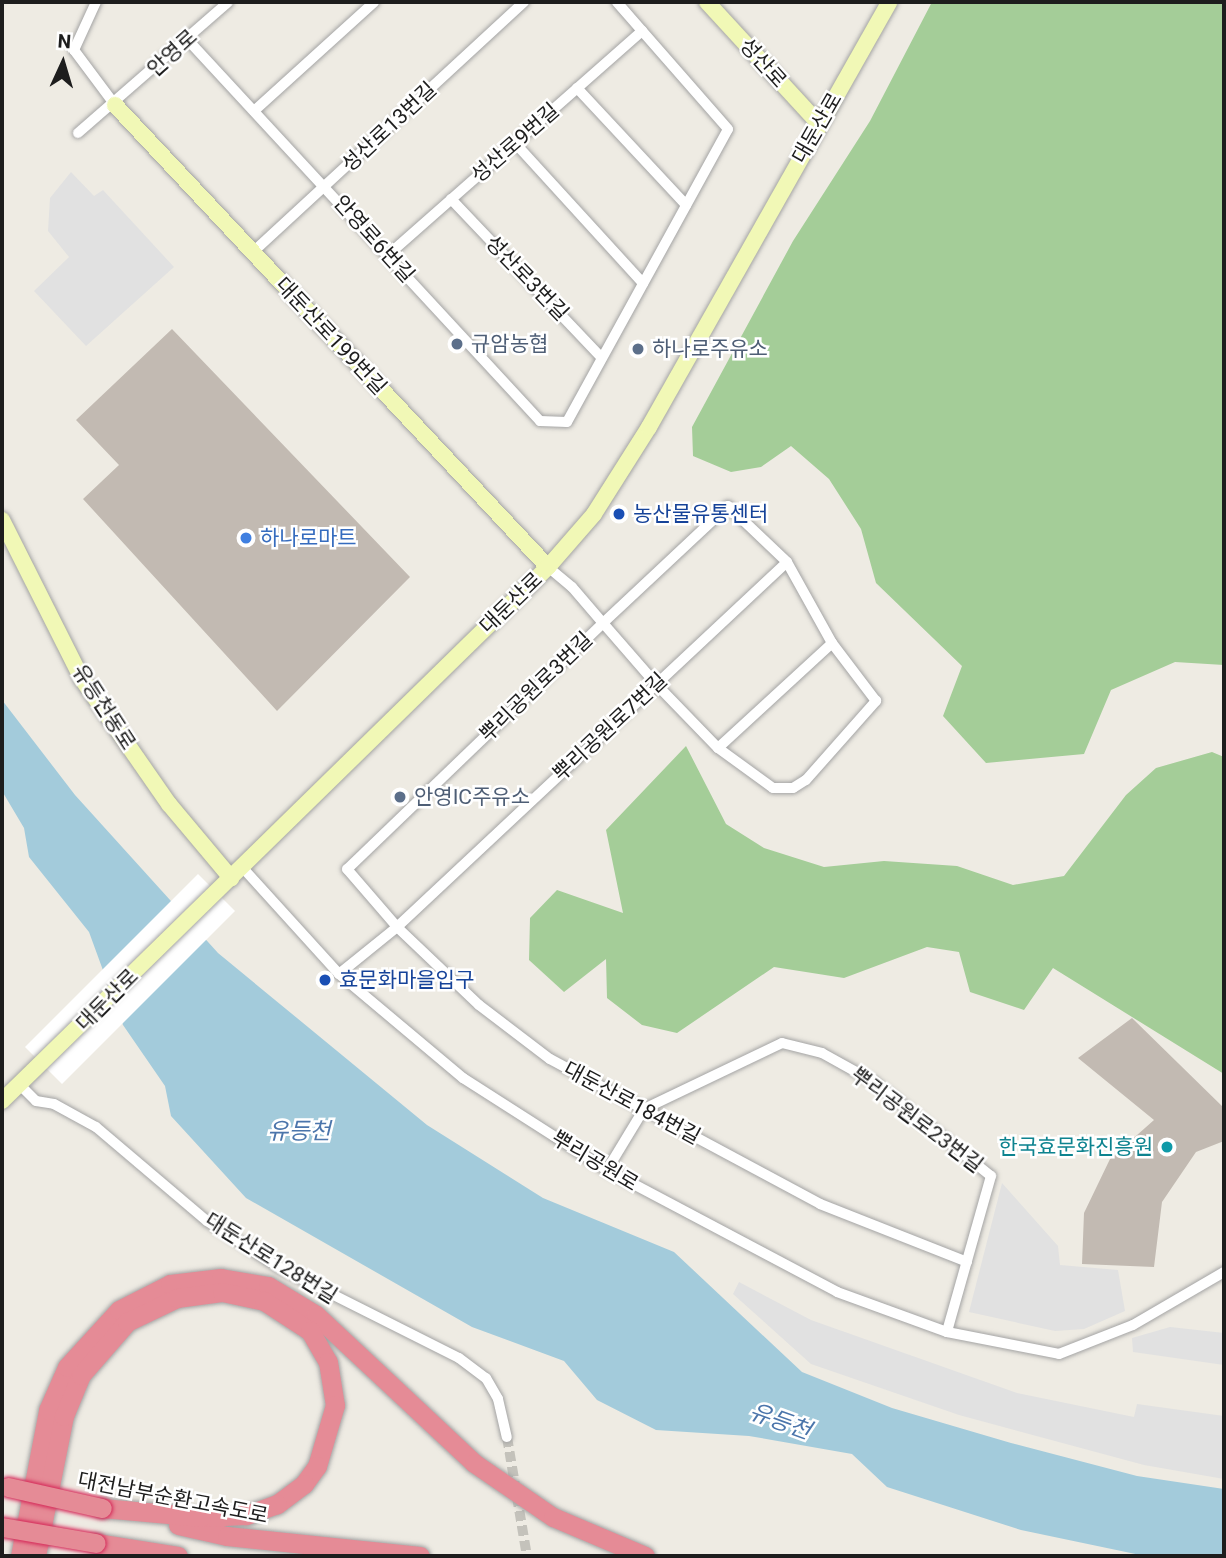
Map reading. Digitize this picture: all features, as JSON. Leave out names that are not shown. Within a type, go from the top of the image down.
[{"type":"highway","points":[[20,1556],[48,1410],[74,1357],[119,1310],[170,1284],[221,1278],[268,1286],[316,1315],[474,1463],[553,1517],[645,1556]]},
{"type":"highway","points":[[36,1556],[64,1416],[81,1375],[127,1322],[177,1298],[222,1292],[264,1301],[310,1331],[328,1362],[335,1405],[317,1466],[304,1484],[278,1504],[246,1515],[201,1517],[102,1508]]},
{"type":"highway","name":"대전남부순환고속도로","points":[[5,1486],[226,1536],[420,1556]]},
{"type":"highway","points":[[2,1527],[178,1556]]},
{"type":"main road","name":"성산로","points":[[707,2],[819,124]]},
{"type":"main road","name":"대둔산로","points":[[2,1101],[43,1064],[548,567],[594,514],[649,428],[889,2]]},
{"type":"main road","name":"대둔산로199번길","points":[[115,105],[548,567]]},
{"type":"main road","name":"유등천동로","points":[[2,520],[82,679],[169,804],[236,873]]},
{"type":"street","points":[[96,2],[74,50],[115,105]]},
{"type":"street","name":"안영로","points":[[78,133],[115,105],[228,2]]},
{"type":"street","points":[[254,111],[374,2]]},
{"type":"street","name":"성산로13번길","points":[[253,252],[524,2]]},
{"type":"street","points":[[602,358],[727,129],[617,2]]},
{"type":"street","name":"성산로9번길","points":[[388,255],[642,31]]},
{"type":"street","name":"안영로6번길","points":[[187,39],[540,421],[567,422],[602,358]]},
{"type":"street","points":[[577,88],[686,205]]},
{"type":"street","points":[[515,143],[643,283]]},
{"type":"street","name":"성산로3번길","points":[[451,199],[602,358]]},
{"type":"street","name":"뿌리공원로3번길","points":[[347,870],[728,506],[787,562]]},
{"type":"street","points":[[548,567],[719,748],[774,788],[793,788],[806,780],[876,701],[832,643],[787,562]]},
{"type":"street","name":"뿌리공원로7번길","points":[[339,974],[397,927],[787,562]]},
{"type":"street","points":[[719,748],[832,643]]},
{"type":"street","name":"대둔산로184번길","points":[[347,870],[397,927],[479,1005],[550,1059],[820,1204],[967,1262]]},
{"type":"street","name":"뿌리공원로","points":[[236,873],[339,974],[463,1079],[607,1170],[837,1292],[947,1332],[1015,1349],[1059,1354],[1086,1346],[1224,1272]]},
{"type":"street","name":"뿌리공원로23번길","points":[[644,1109],[782,1043],[822,1053],[874,1082],[991,1176],[947,1332]]},
{"type":"street","name":"대둔산로128번길","points":[[19,1084],[36,1101],[54,1104],[96,1127],[207,1221],[280,1268],[459,1358],[486,1378],[499,1399],[507,1437]]},
{"type":"street","points":[[607,1170],[644,1109]]},
{"type":"green space","points":[[932,2],[1224,2],[1224,665],[1175,662],[1111,690],[1084,754],[986,763],[943,716],[962,666],[876,583],[861,529],[829,479],[791,446],[761,467],[731,472],[693,456],[692,427],[793,241],[870,121]]},
{"type":"green space","points":[[686,746],[726,824],[764,848],[824,867],[884,861],[957,866],[1013,885],[1064,876],[1126,795],[1156,768],[1212,752],[1224,757],[1224,1074],[1053,968],[1024,1010],[970,992],[959,952],[927,947],[844,978],[774,967],[677,1033],[642,1025],[607,998],[606,959],[564,992],[529,960],[530,918],[557,890],[623,913],[606,830]]},
{"type":"shaded area","points":[[71,172],[94,196],[103,190],[174,267],[86,346],[34,291],[69,257],[48,231],[50,198]]},
{"type":"shaded area","points":[[1002,1183],[1058,1246],[1060,1265],[1118,1270],[1125,1311],[1084,1329],[1055,1331],[969,1312]]},
{"type":"shaded area","points":[[739,1282],[811,1320],[1017,1393],[1134,1417],[1137,1404],[1224,1416],[1224,1479],[1144,1465],[959,1415],[811,1364],[733,1294]]},
{"type":"shaded area","points":[[1170,1327],[1224,1333],[1224,1365],[1133,1352],[1132,1338]]},
{"type":"water","name":"유등천","points":[[2,700],[75,795],[218,953],[427,1125],[543,1198],[674,1252],[802,1372],[892,1408],[1011,1443],[1137,1476],[1224,1489],[1224,1556],[1145,1556],[1021,1530],[887,1487],[852,1454],[749,1436],[656,1430],[597,1400],[564,1361],[472,1327],[246,1198],[171,1116],[165,1086],[123,1025],[89,932],[29,857],[24,828],[2,791]]},
{"type":"pier","points":[[198,874],[235,911],[62,1084],[25,1047]]},
{"type":"building","name":"하나로마트","points":[[172,329],[410,577],[277,711],[83,499],[119,465],[76,420]]},
{"type":"building","name":"한국효문화진흥원","points":[[1132,1018],[1224,1108],[1224,1141],[1196,1152],[1162,1202],[1154,1267],[1082,1264],[1084,1213],[1110,1159],[1154,1120],[1078,1058]]},
{"type":"tunnel","points":[[507,1437],[527,1556]]},
{"type":"place","name":"규암농협","points":[[457,344]]},
{"type":"place","name":"하나로주유소","points":[[638,349]]},
{"type":"place","name":"농산물유통센터","points":[[619,514]]},
{"type":"place","name":"하나로마트","points":[[246,538]]},
{"type":"place","name":"안영IC주유소","points":[[400,797]]},
{"type":"place","name":"효문화마을입구","points":[[325,980]]},
{"type":"place","name":"한국효문화진흥원","points":[[1167,1147]]}]
